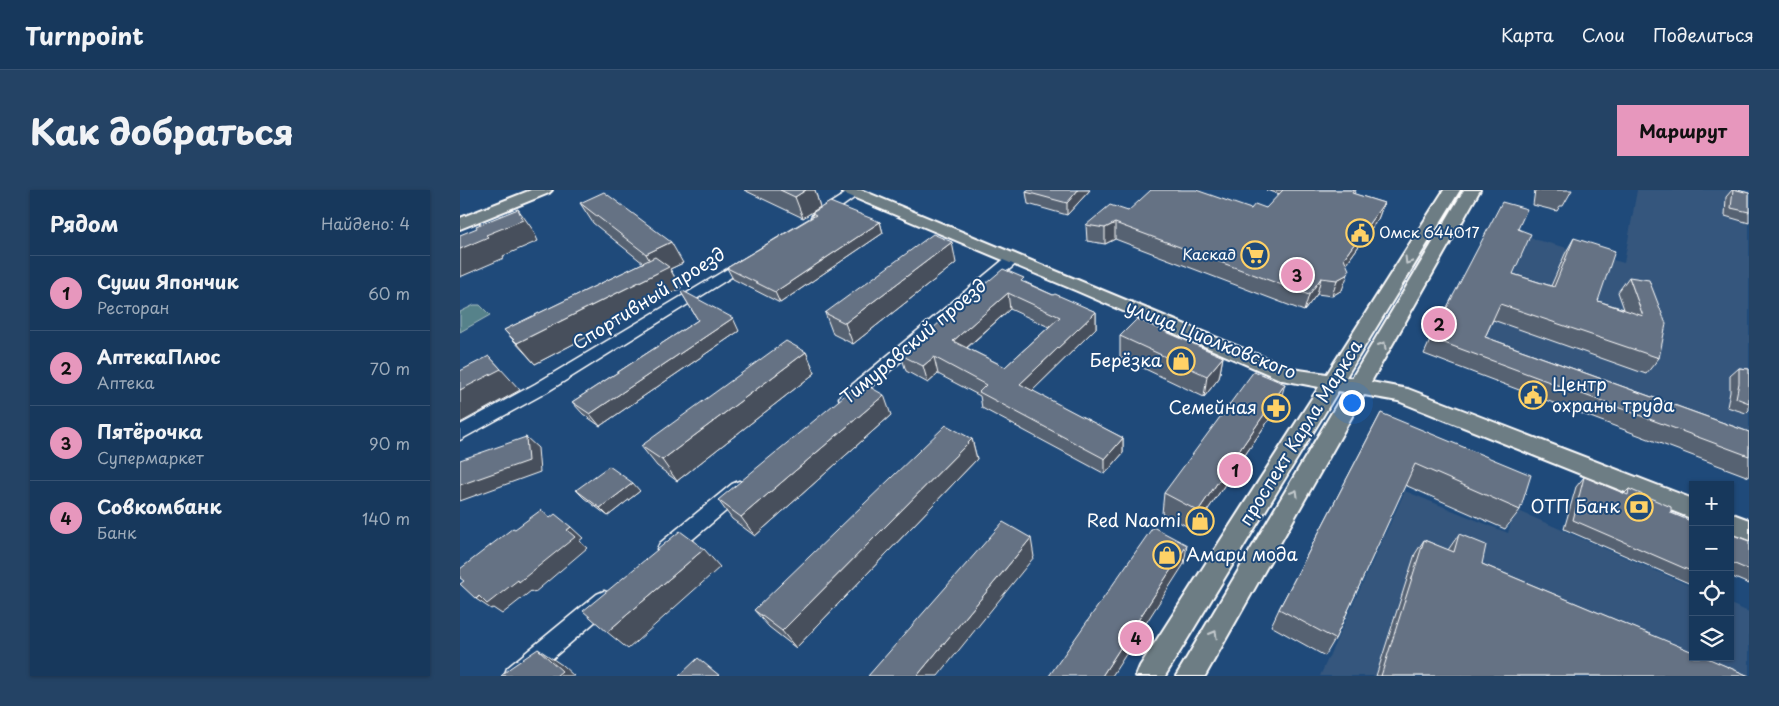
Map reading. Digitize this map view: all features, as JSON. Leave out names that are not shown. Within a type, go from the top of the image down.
[{"type":"main road","points":[[460,224],[544,190]]},
{"type":"main road","name":"проспект Карла Маркса","points":[[1150,676],[1452,190]]},
{"type":"main road","name":"проспект Карла Маркса","points":[[1190,676],[1472,190]]},
{"type":"main road","name":"улица Циолковского","points":[[852,192],[1289,375],[1402,394],[1689,507]]},
{"type":"main road","points":[[1734,524],[1749,530]]},
{"type":"street","points":[[807,223],[852,192]]},
{"type":"street","name":"Спортивный проезд","points":[[460,433],[541,388],[759,254]]},
{"type":"street","name":"Тимуровский проезд","points":[[837,406],[1013,259]]},
{"type":"street","points":[[651,562],[748,481]]},
{"type":"street","points":[[515,676],[621,587]]},
{"type":"shaded area","points":[[1637,190],[1738,190],[1749,194],[1749,453],[1478,353],[1526,237],[1624,263]]},
{"type":"shaded area","points":[[1405,491],[1508,533],[1514,509],[1689,585],[1689,661],[1734,661],[1734,606],[1749,612],[1749,676],[1320,676]]},
{"type":"green space","points":[[474,305],[480,305],[490,315],[460,332],[460,312]]},
{"type":"building","points":[[780,190],[806,190],[795,197]]},
{"type":"building","points":[[1029,190],[1078,190],[1067,203],[1026,192]]},
{"type":"building","points":[[1151,190],[1196,190],[1251,209],[1255,204],[1266,208],[1283,190],[1354,190],[1352,193],[1384,203],[1344,258],[1349,270],[1348,274],[1337,280],[1321,278],[1309,295],[1115,223],[1105,228],[1086,225],[1110,205],[1128,211]]},
{"type":"building","points":[[1733,190],[1749,193],[1749,212],[1731,208]]},
{"type":"building","points":[[604,192],[671,242],[646,254],[580,203]]},
{"type":"building","points":[[830,202],[880,222],[775,292],[727,268],[816,215],[812,213]]},
{"type":"building","points":[[1502,202],[1527,209],[1518,229],[1531,234],[1513,274],[1554,287],[1574,238],[1615,251],[1598,301],[1643,316],[1629,277],[1649,280],[1666,324],[1659,358],[1500,304],[1485,337],[1749,432],[1749,456],[1431,338]]},
{"type":"building","points":[[518,209],[523,220],[486,235],[488,237],[460,249],[460,235],[477,228],[476,226]]},
{"type":"building","points":[[933,234],[952,242],[845,323],[825,313]]},
{"type":"building","points":[[655,257],[669,267],[517,343],[504,330]]},
{"type":"building","points":[[1003,269],[1024,278],[1021,281],[1096,312],[1020,384],[1123,438],[1105,459],[979,392],[986,385],[934,357],[923,366],[901,355]],"holes":[[[1008,293],[1060,317],[1005,367],[953,341]]]},
{"type":"building","points":[[683,291],[733,318],[590,414],[572,402],[698,320],[681,292]]},
{"type":"building","points":[[1137,319],[1223,357],[1207,376],[1120,336]]},
{"type":"building","points":[[786,341],[806,352],[662,460],[641,446]]},
{"type":"building","points":[[489,356],[501,369],[460,390],[460,371]]},
{"type":"building","points":[[1739,368],[1749,369],[1749,403],[1736,398]]},
{"type":"building","points":[[1254,371],[1285,384],[1198,511],[1164,493]]},
{"type":"building","points":[[861,382],[884,395],[741,517],[718,500]]},
{"type":"building","points":[[1381,413],[1531,475],[1520,510],[1415,464],[1335,639],[1279,609]]},
{"type":"building","points":[[946,425],[972,439],[782,631],[754,610]]},
{"type":"building","points":[[526,437],[528,461],[460,485],[460,460]]},
{"type":"building","points":[[609,466],[633,483],[600,508],[576,490]]},
{"type":"building","points":[[1584,477],[1628,495],[1629,489],[1671,507],[1671,513],[1689,520],[1689,570],[1573,520]]},
{"type":"building","points":[[541,510],[550,518],[555,514],[571,527],[567,530],[575,537],[519,582],[518,580],[487,604],[479,596],[476,599],[460,584],[464,581],[460,578],[460,569],[513,528],[515,529]]},
{"type":"building","points":[[1003,522],[1031,538],[917,676],[868,676]]},
{"type":"building","points":[[1153,527],[1187,545],[1102,676],[1049,676]]},
{"type":"building","points":[[680,531],[704,549],[607,632],[583,611]]},
{"type":"building","points":[[1459,534],[1486,545],[1482,564],[1689,650],[1689,661],[1714,661],[1749,676],[1381,676],[1424,540],[1454,552]]},
{"type":"building","points":[[1734,535],[1749,541],[1749,570],[1734,564]]},
{"type":"building","points":[[538,649],[562,671],[556,676],[501,676],[510,668]]},
{"type":"building","points":[[698,658],[720,676],[679,676]]},
{"type":"place","name":"Омск 644017","points":[[1360,233]]},
{"type":"place","name":"Каскад","points":[[1255,255]]},
{"type":"place","name":"Пятёрочка","points":[[1297,275]]},
{"type":"place","name":"АптекаПлюс","points":[[1439,324]]},
{"type":"place","name":"Берёзка","points":[[1181,361]]},
{"type":"place","name":"Центр охраны труда","points":[[1533,395]]},
{"type":"place","name":"Семейная","points":[[1276,408]]},
{"type":"place","name":"Суши Япончик","points":[[1235,470]]},
{"type":"place","name":"ОТП Банк","points":[[1639,507]]},
{"type":"place","name":"Red Naomi","points":[[1200,521]]},
{"type":"place","name":"Амари мода","points":[[1167,555]]},
{"type":"place","name":"Совкомбанк","points":[[1136,638]]}]
